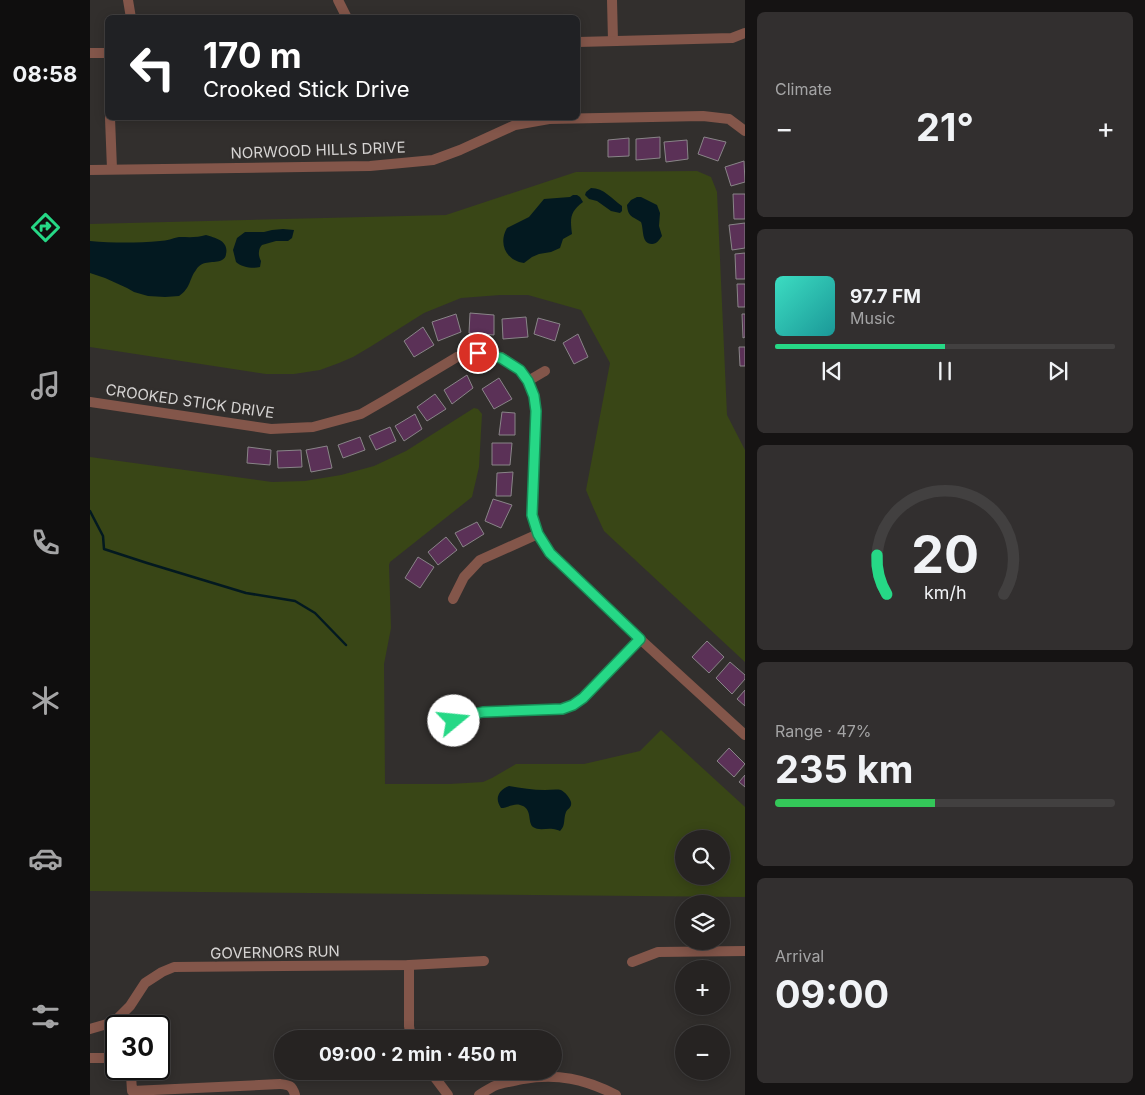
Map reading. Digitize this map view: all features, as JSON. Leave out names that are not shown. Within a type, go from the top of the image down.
[{"type":"street","points":[[128,0],[130,15]]},
{"type":"street","points":[[338,0],[346,15]]},
{"type":"street","points":[[612,0],[613,42]]},
{"type":"street","points":[[580,42],[732,38],[745,34]]},
{"type":"street","points":[[90,53],[105,53]]},
{"type":"street","name":"NORWOOD HILLS DRIVE","points":[[580,118],[709,116],[729,120],[745,132]]},
{"type":"street","points":[[110,120],[112,169]]},
{"type":"street","name":"NORWOOD HILLS DRIVE","points":[[90,170],[370,166],[433,160],[515,125],[543,120]]},
{"type":"street","name":"CROOKED STICK DRIVE","points":[[90,402],[271,429],[313,427],[361,414],[457,357],[478,353],[501,358],[520,370],[528,381],[534,396],[536,411],[532,515],[538,534],[550,553],[745,736]]},
{"type":"street","points":[[528,381],[546,372]]},
{"type":"street","points":[[453,598],[464,577],[480,560],[538,534]]},
{"type":"street","points":[[454,721],[483,712],[562,709],[573,705],[583,698],[640,639]]},
{"type":"street","points":[[632,962],[658,952],[745,951]]},
{"type":"street","name":"GOVERNORS RUN","points":[[90,1029],[114,1022],[130,1006],[145,983],[162,972],[174,968],[409,965],[484,961]]},
{"type":"street","points":[[409,965],[410,1030]]},
{"type":"street","points":[[90,1058],[105,1058]]},
{"type":"street","points":[[479,1095],[499,1084],[539,1076],[558,1076],[601,1087],[616,1095]]},
{"type":"street","points":[[131,1080],[132,1093],[280,1084],[290,1086],[295,1095]]},
{"type":"street","points":[[437,1080],[448,1095]]},
{"type":"green space","points":[[697,171],[711,177],[717,192],[727,415],[745,450],[745,662],[604,531],[586,490],[610,363],[581,310],[528,295],[461,298],[424,313],[353,357],[320,370],[294,374],[266,374],[90,347],[90,224],[446,215],[576,172]]},
{"type":"green space","points":[[474,408],[478,409],[482,414],[479,467],[472,497],[390,562],[389,565],[391,628],[384,664],[385,784],[483,782],[516,764],[584,764],[640,751],[661,730],[745,807],[745,897],[730,897],[730,895],[675,896],[90,891],[90,457],[272,482],[305,481],[341,475],[374,466],[406,451]]},
{"type":"water","points":[[591,188],[596,188],[608,194],[622,206],[622,211],[620,213],[611,211],[597,201],[589,199],[585,195]]},
{"type":"water","points":[[573,195],[580,197],[583,202],[573,212],[572,234],[563,239],[560,248],[539,254],[524,263],[512,259],[508,255],[503,240],[507,228],[529,217],[544,199],[570,197]]},
{"type":"water","points":[[637,197],[657,205],[660,213],[659,226],[662,236],[658,242],[652,244],[646,242],[641,222],[628,212],[627,205]]},
{"type":"water","points":[[294,230],[292,238],[288,241],[276,241],[262,245],[259,253],[260,267],[247,267],[236,262],[233,250],[237,238],[245,232]]},
{"type":"water","points":[[206,235],[224,243],[226,246],[226,256],[219,261],[202,264],[194,273],[186,290],[179,296],[148,296],[90,273],[90,241],[163,241],[179,237]]},
{"type":"water","points":[[509,786],[536,790],[561,790],[564,792],[570,799],[571,804],[566,812],[562,829],[560,831],[533,827],[527,809],[520,805],[501,808],[498,801],[500,792]]},
{"type":"building","points":[[660,137],[660,158],[636,160],[636,139]]},
{"type":"building","points":[[704,137],[726,142],[718,161],[698,154]]},
{"type":"building","points":[[629,138],[629,156],[608,157],[608,140]]},
{"type":"building","points":[[687,140],[688,159],[666,162],[664,142]]},
{"type":"building","points":[[744,161],[745,182],[731,186],[725,167]]},
{"type":"building","points":[[733,194],[745,194],[745,219],[734,219]]},
{"type":"building","points":[[745,223],[745,248],[732,250],[729,225]]},
{"type":"building","points":[[745,253],[745,279],[736,279],[735,254]]},
{"type":"building","points":[[737,284],[745,284],[745,307],[738,307]]},
{"type":"building","points":[[470,313],[494,315],[494,335],[469,333]]},
{"type":"building","points":[[456,314],[461,332],[438,341],[432,322]]},
{"type":"building","points":[[742,314],[745,314],[745,337],[743,338]]},
{"type":"building","points":[[526,317],[528,337],[503,339],[502,319]]},
{"type":"building","points":[[538,318],[560,324],[555,341],[534,334]]},
{"type":"building","points":[[423,327],[434,345],[414,357],[404,341]]},
{"type":"building","points":[[578,334],[588,357],[574,364],[563,343]]},
{"type":"building","points":[[739,347],[745,347],[745,366],[740,366]]},
{"type":"building","points":[[467,375],[473,388],[452,404],[444,390]]},
{"type":"building","points":[[499,378],[512,399],[494,409],[482,389]]},
{"type":"building","points":[[435,394],[446,409],[427,421],[417,407]]},
{"type":"building","points":[[502,412],[515,413],[515,435],[499,435]]},
{"type":"building","points":[[415,414],[422,429],[404,441],[395,426]]},
{"type":"building","points":[[390,427],[396,441],[376,450],[369,436]]},
{"type":"building","points":[[360,437],[365,450],[343,458],[338,445]]},
{"type":"building","points":[[492,443],[512,443],[510,465],[492,465]]},
{"type":"building","points":[[327,446],[332,468],[311,472],[306,450]]},
{"type":"building","points":[[248,447],[271,450],[270,465],[247,463]]},
{"type":"building","points":[[301,450],[302,467],[278,468],[277,451]]},
{"type":"building","points":[[513,472],[511,496],[496,496],[497,473]]},
{"type":"building","points":[[493,499],[512,505],[501,528],[485,521]]},
{"type":"building","points":[[477,522],[484,534],[463,547],[455,533]]},
{"type":"building","points":[[446,537],[457,550],[438,565],[428,552]]},
{"type":"building","points":[[418,557],[434,567],[420,588],[405,578]]},
{"type":"building","points":[[707,641],[724,657],[709,673],[692,657]]},
{"type":"building","points":[[730,662],[745,675],[745,679],[732,694],[716,678]]},
{"type":"building","points":[[745,690],[745,706],[737,699]]},
{"type":"building","points":[[729,748],[745,764],[734,777],[717,761]]},
{"type":"building","points":[[745,775],[745,787],[739,782]]},
{"type":"waterway","points":[[90,511],[103,536],[104,549],[246,593],[295,601],[315,613],[346,645]]},
{"type":"route","points":[[454,721],[483,712],[562,709],[573,705],[583,698],[640,639],[550,553],[538,534],[532,515],[536,411],[534,396],[528,381],[520,370],[501,358],[478,353]]}]
